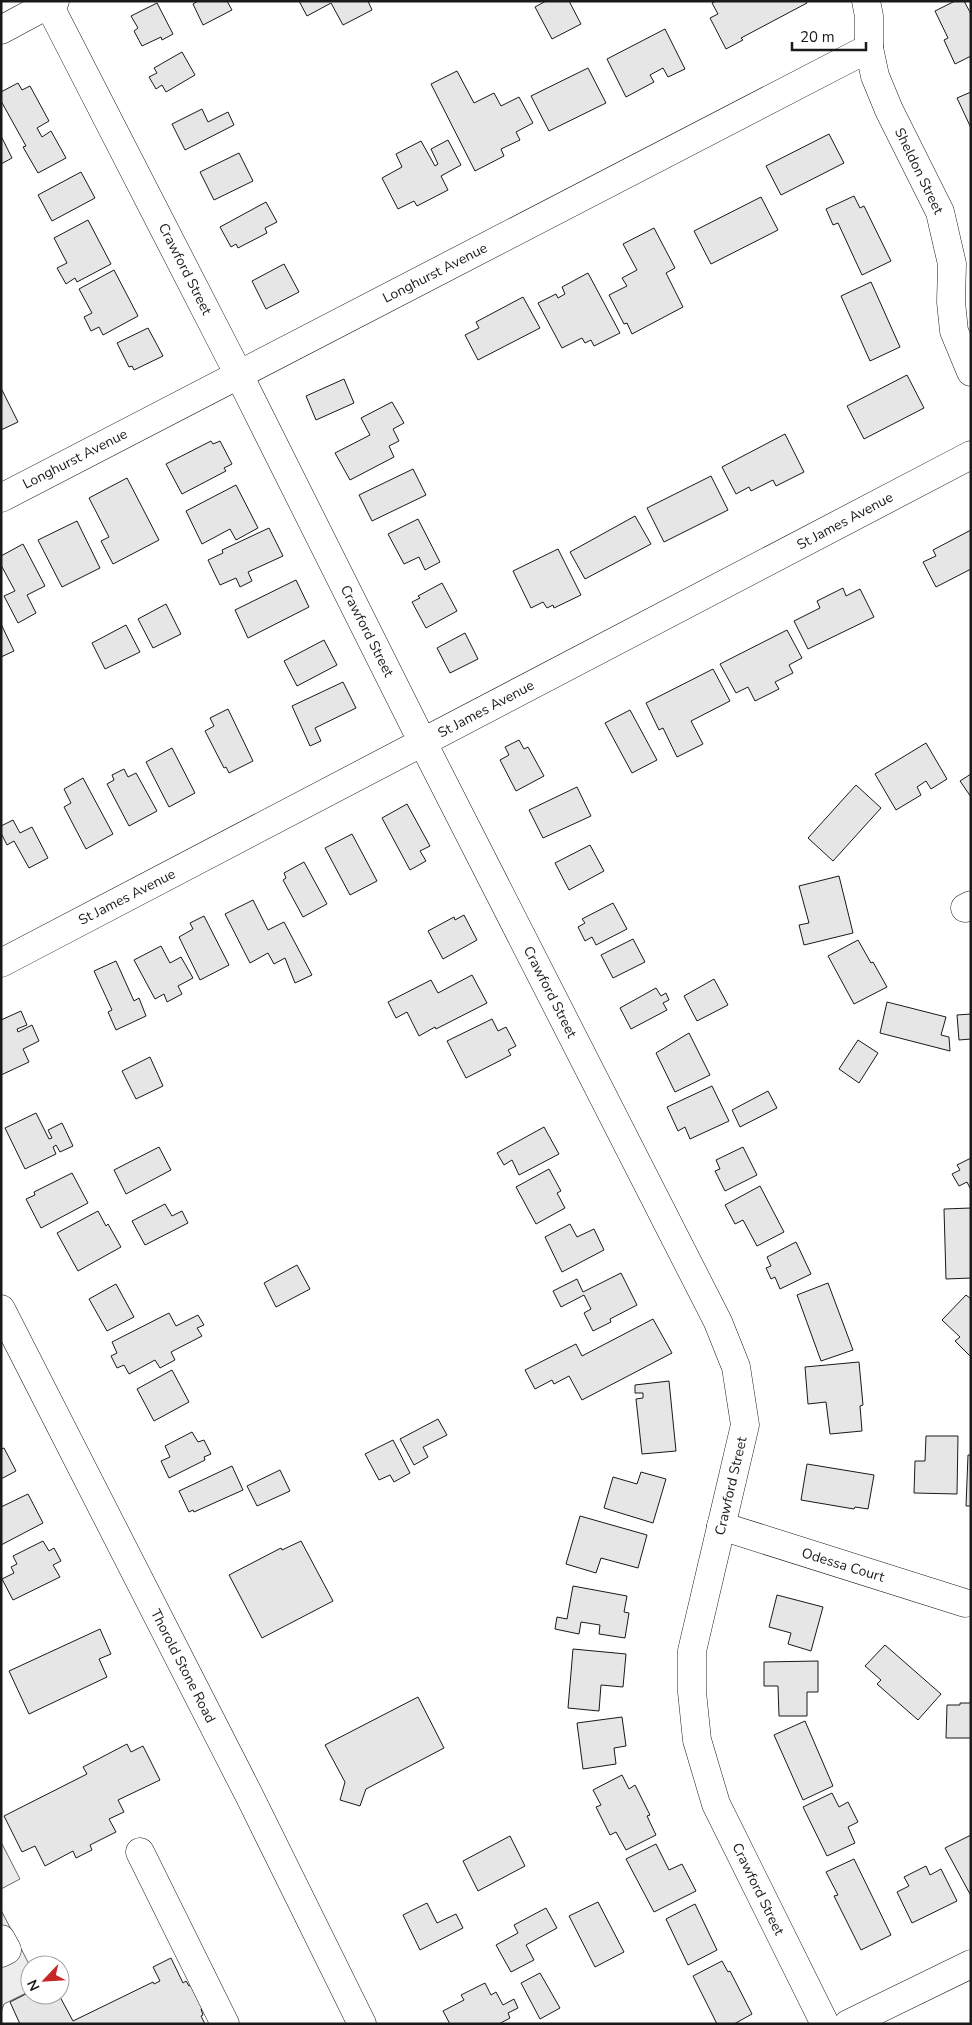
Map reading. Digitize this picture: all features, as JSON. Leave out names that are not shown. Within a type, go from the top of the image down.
[{"type":"street","name":"Sheldon Street","points":[[866,1],[869,16],[869,48],[875,76],[889,110],[940,212],[952,264],[954,331],[971,372]]},
{"type":"street","points":[[1,30],[51,2]]},
{"type":"street","name":"Crawford Street","points":[[51,2],[423,742],[718,1322],[736,1367],[745,1425],[692,1651],[692,1692],[697,1740],[716,1804],[825,2024]]},
{"type":"street","name":"Longhurst Avenue","points":[[1,498],[869,48]]},
{"type":"street","name":"St James Avenue","points":[[1,962],[971,455]]},
{"type":"street","name":"Thorold Stone Road","points":[[1,1309],[250,1797],[354,2021]]},
{"type":"street","name":"Odessa Court","points":[[721,1526],[965,1603]]},
{"type":"street","points":[[140,1852],[225,2024]]},
{"type":"street","points":[[1,1939],[7,1950],[1,1953]]},
{"type":"street","points":[[848,2024],[971,1964]]},
{"type":"shaded area","points":[[1,1842],[20,1879],[1,1889]]},
{"type":"shaded area","points":[[1,1910],[24,1955],[20,1955],[20,1996],[4,2004],[1,2012]]},
{"type":"building","points":[[198,1],[227,1],[232,10],[203,25],[193,4]]},
{"type":"building","points":[[299,1],[368,1],[372,10],[343,25],[331,3],[307,16]]},
{"type":"building","points":[[546,1],[569,1],[581,24],[552,39],[535,7]]},
{"type":"building","points":[[716,1],[806,1],[807,3],[741,38],[743,40],[726,49],[710,18],[718,14],[712,3]]},
{"type":"building","points":[[955,1],[964,1],[971,14],[971,56],[955,64],[944,40],[948,38],[935,11]]},
{"type":"building","points":[[157,3],[173,34],[162,40],[161,37],[142,46],[134,31],[138,28],[131,16]]},
{"type":"building","points":[[665,29],[685,69],[668,77],[663,68],[650,75],[654,82],[626,97],[607,59]]},
{"type":"building","points":[[182,52],[195,75],[166,92],[162,85],[156,89],[149,77],[157,73],[154,68]]},
{"type":"building","points":[[588,68],[606,103],[549,131],[531,96]]},
{"type":"building","points":[[457,71],[474,103],[494,93],[501,106],[519,97],[533,123],[516,132],[520,140],[501,149],[504,156],[475,171],[431,84]]},
{"type":"building","points":[[18,83],[22,90],[30,86],[49,121],[37,128],[42,137],[51,131],[66,158],[38,173],[23,147],[26,146],[1,101],[1,92]]},
{"type":"building","points":[[971,92],[971,128],[957,98]]},
{"type":"building","points":[[202,109],[208,122],[228,112],[234,125],[185,150],[172,124]]},
{"type":"building","points":[[829,134],[844,163],[781,195],[766,166]]},
{"type":"building","points":[[1,136],[12,158],[1,164]]},
{"type":"building","points":[[448,140],[461,165],[441,176],[448,190],[417,206],[414,201],[398,209],[382,178],[402,167],[396,154],[421,141],[435,166],[438,164],[431,149]]},
{"type":"building","points":[[239,153],[253,181],[214,200],[200,172]]},
{"type":"building","points":[[81,172],[95,198],[52,221],[38,195]]},
{"type":"building","points":[[854,196],[860,208],[864,206],[891,261],[862,275],[838,223],[833,225],[826,209]]},
{"type":"building","points":[[761,197],[778,230],[711,264],[694,231]]},
{"type":"building","points":[[266,202],[277,222],[265,228],[267,233],[238,248],[236,244],[231,247],[220,227]]},
{"type":"building","points":[[88,220],[111,264],[77,282],[75,278],[66,284],[57,268],[67,263],[54,238]]},
{"type":"building","points":[[654,228],[675,268],[666,273],[683,307],[632,334],[627,323],[624,324],[609,295],[627,286],[622,278],[637,270],[623,244]]},
{"type":"building","points":[[284,264],[299,292],[266,309],[252,281]]},
{"type":"building","points":[[114,270],[138,316],[103,335],[99,327],[91,331],[84,317],[92,313],[79,289]]},
{"type":"building","points":[[588,273],[620,333],[594,346],[591,340],[585,343],[582,338],[562,348],[538,303],[556,294],[558,298],[565,294],[562,287]]},
{"type":"building","points":[[871,282],[900,347],[870,361],[841,296]]},
{"type":"building","points":[[523,297],[540,328],[478,360],[465,335],[479,328],[476,322]]},
{"type":"building","points":[[148,328],[163,356],[134,370],[132,366],[129,367],[117,343]]},
{"type":"building","points":[[907,375],[924,408],[864,439],[847,406]]},
{"type":"building","points":[[344,379],[354,403],[316,420],[306,396]]},
{"type":"building","points":[[1,388],[18,422],[1,430]]},
{"type":"building","points":[[392,402],[404,423],[393,429],[399,441],[389,446],[394,457],[350,480],[335,453],[370,435],[361,418]]},
{"type":"building","points":[[785,434],[804,472],[776,486],[773,480],[751,491],[749,487],[736,494],[722,467]]},
{"type":"building","points":[[211,441],[213,444],[220,441],[232,464],[224,468],[226,471],[182,494],[166,464]]},
{"type":"building","points":[[413,469],[426,495],[372,521],[359,495]]},
{"type":"building","points":[[711,476],[728,510],[664,542],[647,508]]},
{"type":"building","points":[[127,478],[159,540],[113,564],[101,541],[109,537],[89,498]]},
{"type":"building","points":[[236,485],[258,528],[236,540],[230,529],[202,544],[186,511]]},
{"type":"building","points":[[635,516],[651,544],[585,579],[570,552]]},
{"type":"building","points":[[418,519],[440,562],[425,570],[419,557],[404,564],[388,534]]},
{"type":"building","points":[[77,521],[100,568],[62,587],[38,540]]},
{"type":"building","points":[[269,528],[283,556],[248,572],[252,581],[240,587],[236,578],[220,585],[208,560],[223,553],[222,550]]},
{"type":"building","points":[[971,530],[971,569],[936,587],[923,562],[936,556],[933,550]]},
{"type":"building","points":[[23,544],[45,586],[27,595],[36,613],[18,623],[4,596],[15,591],[1,565],[1,556]]},
{"type":"building","points":[[558,549],[581,595],[554,608],[553,605],[547,608],[543,602],[531,608],[513,571]]},
{"type":"building","points":[[296,580],[309,607],[248,638],[235,610]]},
{"type":"building","points":[[442,583],[457,611],[426,628],[412,602],[420,598],[418,596]]},
{"type":"building","points":[[843,588],[846,596],[860,589],[874,617],[808,649],[794,621],[820,608],[817,601]]},
{"type":"building","points":[[166,604],[181,634],[153,648],[138,619]]},
{"type":"building","points":[[1,624],[14,651],[1,657]]},
{"type":"building","points":[[126,625],[140,652],[105,669],[92,643]]},
{"type":"building","points":[[787,630],[802,658],[789,665],[793,673],[775,682],[779,689],[755,701],[748,687],[736,693],[720,664]]},
{"type":"building","points":[[465,633],[478,659],[450,673],[437,648]]},
{"type":"building","points":[[324,640],[337,665],[297,686],[284,661]]},
{"type":"building","points":[[713,669],[730,701],[691,721],[703,744],[677,757],[663,728],[659,730],[646,703]]},
{"type":"building","points":[[343,682],[356,708],[315,728],[321,741],[310,746],[292,706]]},
{"type":"building","points":[[228,709],[253,761],[229,773],[226,767],[224,768],[205,731],[214,726],[210,718]]},
{"type":"building","points":[[630,710],[657,760],[632,773],[605,723]]},
{"type":"building","points":[[519,740],[524,749],[528,747],[544,776],[516,791],[500,760],[509,755],[505,747]]},
{"type":"building","points":[[926,743],[947,779],[931,789],[926,781],[917,787],[921,795],[896,810],[875,774]]},
{"type":"building","points":[[172,748],[195,793],[169,807],[146,762]]},
{"type":"building","points":[[124,769],[128,777],[136,773],[157,811],[129,826],[107,784],[114,780],[112,775]]},
{"type":"building","points":[[971,774],[971,797],[960,781]]},
{"type":"building","points":[[83,778],[113,834],[86,849],[64,807],[71,803],[64,789]]},
{"type":"building","points":[[856,785],[881,808],[833,861],[808,838]]},
{"type":"building","points":[[577,787],[591,816],[543,838],[529,810]]},
{"type":"building","points":[[407,804],[430,846],[420,851],[426,861],[410,870],[382,818]]},
{"type":"building","points":[[13,820],[20,833],[32,827],[48,858],[29,868],[14,841],[7,845],[1,833],[1,826]]},
{"type":"building","points":[[352,834],[377,881],[350,895],[325,848]]},
{"type":"building","points":[[590,845],[604,871],[569,890],[555,863]]},
{"type":"building","points":[[304,862],[327,904],[303,917],[283,880],[286,878],[284,873]]},
{"type":"building","points":[[839,876],[853,933],[804,945],[799,925],[809,923],[799,886]]},
{"type":"building","points":[[253,900],[268,930],[284,922],[312,975],[295,983],[285,958],[274,964],[268,953],[250,963],[225,914]]},
{"type":"building","points":[[613,903],[627,929],[596,945],[592,937],[585,941],[578,927],[585,923],[582,919]]},
{"type":"building","points":[[464,915],[477,940],[443,959],[428,931],[454,917],[455,920]]},
{"type":"building","points":[[204,916],[229,965],[200,980],[179,937],[193,929],[190,923]]},
{"type":"building","points":[[633,939],[645,962],[613,978],[601,955]]},
{"type":"building","points":[[858,940],[887,987],[854,1004],[828,956]]},
{"type":"building","points":[[161,946],[170,963],[181,957],[193,978],[178,986],[182,994],[167,1002],[164,994],[155,999],[134,960]]},
{"type":"building","points":[[116,961],[134,1001],[139,998],[146,1016],[116,1030],[108,1012],[112,1010],[94,971]]},
{"type":"building","points":[[472,975],[487,1003],[419,1036],[407,1012],[396,1018],[388,1002],[431,980],[438,993]]},
{"type":"building","points":[[714,979],[728,1005],[697,1021],[684,996]]},
{"type":"building","points":[[656,988],[661,996],[666,993],[669,1000],[663,1003],[667,1010],[631,1029],[620,1008]]},
{"type":"building","points":[[887,1002],[946,1017],[941,1035],[949,1037],[950,1051],[880,1033]]},
{"type":"building","points":[[21,1011],[27,1025],[17,1029],[18,1032],[32,1025],[39,1041],[23,1049],[29,1062],[1,1075],[1,1020]]},
{"type":"building","points":[[971,1014],[971,1039],[959,1040],[957,1015]]},
{"type":"building","points":[[492,1019],[498,1031],[506,1027],[516,1046],[508,1050],[511,1055],[466,1078],[447,1041]]},
{"type":"building","points":[[689,1033],[710,1075],[675,1092],[656,1053]]},
{"type":"building","points":[[858,1040],[878,1053],[859,1083],[839,1069]]},
{"type":"building","points":[[150,1057],[163,1086],[136,1099],[122,1071]]},
{"type":"building","points":[[712,1086],[729,1121],[690,1139],[685,1127],[678,1131],[667,1107]]},
{"type":"building","points":[[768,1091],[777,1108],[740,1127],[732,1110]]},
{"type":"building","points":[[36,1113],[49,1139],[52,1138],[48,1130],[62,1123],[73,1146],[60,1152],[56,1145],[53,1147],[56,1154],[25,1169],[5,1128]]},
{"type":"building","points":[[544,1127],[559,1154],[519,1175],[512,1160],[504,1165],[497,1153]]},
{"type":"building","points":[[159,1147],[171,1170],[126,1194],[114,1170]]},
{"type":"building","points":[[743,1147],[757,1175],[725,1191],[715,1171],[720,1169],[716,1160]]},
{"type":"building","points":[[971,1158],[971,1190],[967,1182],[959,1186],[952,1174],[960,1170],[957,1165]]},
{"type":"building","points":[[549,1169],[561,1191],[557,1193],[565,1208],[536,1224],[516,1187]]},
{"type":"building","points":[[72,1173],[88,1203],[41,1228],[26,1199],[35,1195],[34,1192]]},
{"type":"building","points":[[760,1186],[784,1232],[757,1246],[743,1220],[735,1224],[725,1205]]},
{"type":"building","points":[[165,1204],[172,1216],[182,1211],[188,1223],[145,1245],[132,1221]]},
{"type":"building","points":[[971,1208],[971,1278],[946,1279],[944,1209]]},
{"type":"building","points":[[98,1211],[121,1247],[78,1271],[57,1233]]},
{"type":"building","points":[[570,1224],[577,1237],[594,1229],[604,1250],[562,1272],[545,1237]]},
{"type":"building","points":[[796,1242],[811,1274],[780,1289],[775,1277],[771,1279],[766,1268],[771,1266],[767,1257]]},
{"type":"building","points":[[297,1265],[310,1289],[276,1307],[264,1283]]},
{"type":"building","points":[[621,1273],[637,1305],[610,1319],[611,1322],[593,1331],[584,1313],[591,1309],[584,1295],[561,1307],[553,1291],[577,1279],[583,1292]]},
{"type":"building","points":[[828,1283],[853,1350],[821,1361],[797,1295]]},
{"type":"building","points":[[116,1284],[134,1317],[107,1331],[89,1299]]},
{"type":"building","points":[[966,1295],[971,1299],[971,1357],[955,1341],[960,1337],[942,1320]]},
{"type":"building","points":[[169,1313],[176,1326],[198,1315],[204,1325],[197,1328],[202,1336],[171,1352],[175,1360],[160,1368],[155,1360],[129,1374],[124,1365],[117,1368],[111,1356],[117,1353],[112,1342]]},
{"type":"building","points":[[653,1319],[672,1353],[582,1400],[569,1376],[554,1384],[552,1380],[535,1389],[525,1370],[576,1344],[582,1356]]},
{"type":"building","points":[[859,1362],[863,1405],[860,1406],[862,1431],[830,1434],[826,1402],[808,1404],[805,1367]]},
{"type":"building","points":[[172,1370],[189,1402],[154,1421],[137,1389]]},
{"type":"building","points":[[669,1381],[676,1451],[642,1454],[636,1399],[643,1398],[643,1393],[635,1393],[635,1385]]},
{"type":"building","points":[[438,1419],[447,1435],[423,1447],[428,1457],[414,1465],[400,1439]]},
{"type":"building","points":[[192,1432],[198,1442],[204,1440],[211,1454],[204,1457],[205,1460],[169,1478],[161,1461],[170,1457],[165,1446]]},
{"type":"building","points":[[926,1436],[958,1436],[957,1494],[914,1493],[915,1461],[925,1461]]},
{"type":"building","points":[[393,1440],[410,1473],[394,1482],[390,1475],[379,1480],[365,1454]]},
{"type":"building","points":[[4,1448],[16,1471],[1,1479],[1,1449]]},
{"type":"building","points":[[968,1455],[971,1455],[971,1506],[966,1506]]},
{"type":"building","points":[[807,1464],[874,1475],[868,1509],[855,1507],[854,1509],[801,1500]]},
{"type":"building","points":[[232,1466],[243,1490],[194,1512],[193,1510],[189,1512],[179,1491]]},
{"type":"building","points":[[280,1470],[290,1491],[257,1506],[247,1486]]},
{"type":"building","points":[[641,1472],[666,1479],[653,1523],[604,1508],[613,1477],[637,1484]]},
{"type":"building","points":[[28,1494],[43,1523],[1,1545],[1,1507]]},
{"type":"building","points":[[580,1516],[647,1535],[638,1568],[601,1558],[596,1573],[566,1564]]},
{"type":"building","points":[[43,1541],[49,1551],[54,1548],[61,1561],[53,1565],[60,1577],[13,1600],[2,1579],[14,1573],[11,1567],[17,1564],[13,1556]]},
{"type":"building","points":[[301,1541],[333,1601],[262,1638],[229,1575],[281,1548],[282,1550]]},
{"type":"building","points":[[573,1586],[627,1596],[624,1612],[629,1613],[625,1638],[599,1634],[600,1625],[581,1622],[579,1634],[555,1629],[557,1617],[567,1619]]},
{"type":"building","points":[[777,1595],[823,1607],[811,1651],[788,1644],[791,1633],[769,1627]]},
{"type":"building","points":[[100,1629],[111,1654],[99,1659],[107,1677],[29,1714],[9,1671]]},
{"type":"building","points":[[885,1645],[941,1694],[918,1720],[877,1684],[881,1680],[865,1666]]},
{"type":"building","points":[[573,1649],[626,1654],[623,1687],[601,1685],[599,1711],[568,1708]]},
{"type":"building","points":[[818,1661],[818,1692],[807,1692],[807,1716],[779,1716],[778,1686],[764,1686],[764,1662]]},
{"type":"building","points":[[418,1697],[444,1748],[366,1789],[360,1806],[340,1800],[345,1782],[325,1745]]},
{"type":"building","points":[[960,1703],[971,1703],[971,1738],[946,1738],[947,1705],[960,1705]]},
{"type":"building","points":[[622,1717],[626,1746],[614,1748],[616,1764],[583,1769],[577,1723]]},
{"type":"building","points":[[805,1721],[833,1786],[803,1800],[774,1735]]},
{"type":"building","points":[[127,1744],[131,1752],[143,1746],[160,1780],[118,1800],[124,1812],[109,1819],[116,1832],[90,1845],[92,1850],[76,1858],[73,1851],[45,1866],[35,1846],[22,1852],[4,1816],[87,1774],[83,1767]]},
{"type":"building","points":[[622,1775],[629,1789],[635,1785],[650,1815],[647,1816],[656,1835],[626,1850],[616,1832],[610,1835],[596,1807],[601,1805],[593,1790]]},
{"type":"building","points":[[832,1793],[839,1807],[848,1802],[858,1822],[848,1827],[855,1843],[827,1856],[803,1807]]},
{"type":"building","points":[[971,1835],[971,1893],[970,1894],[945,1848]]},
{"type":"building","points":[[510,1836],[525,1866],[478,1891],[463,1861]]},
{"type":"building","points":[[656,1844],[669,1870],[682,1864],[696,1891],[654,1912],[626,1859]]},
{"type":"building","points":[[854,1859],[891,1935],[861,1950],[834,1896],[838,1895],[826,1872]]},
{"type":"building","points":[[926,1866],[930,1875],[941,1869],[957,1901],[912,1923],[897,1892],[909,1886],[904,1877]]},
{"type":"building","points":[[598,1902],[624,1952],[595,1967],[569,1916]]},
{"type":"building","points":[[427,1903],[437,1923],[456,1914],[463,1928],[420,1950],[403,1915]]},
{"type":"building","points":[[695,1904],[717,1950],[688,1965],[666,1919]]},
{"type":"building","points":[[546,1908],[557,1928],[526,1945],[534,1960],[511,1972],[496,1945],[518,1933],[514,1925]]},
{"type":"building","points":[[171,1958],[183,1983],[186,1981],[189,1986],[194,1984],[205,2007],[201,2009],[203,2015],[201,2016],[205,2024],[20,2024],[10,2002],[20,1997],[20,2005],[64,2005],[73,2021],[153,1982],[154,1984],[160,1981],[153,1967]]},
{"type":"building","points":[[722,1961],[728,1972],[730,1971],[752,2014],[734,2024],[717,2024],[693,1976]]},
{"type":"building","points":[[540,1973],[560,2008],[540,2019],[521,1983]]},
{"type":"building","points":[[485,1983],[491,1995],[496,1992],[503,2005],[514,1999],[518,2008],[508,2013],[510,2018],[499,2024],[450,2024],[443,2011],[464,2000],[461,1995]]}]
